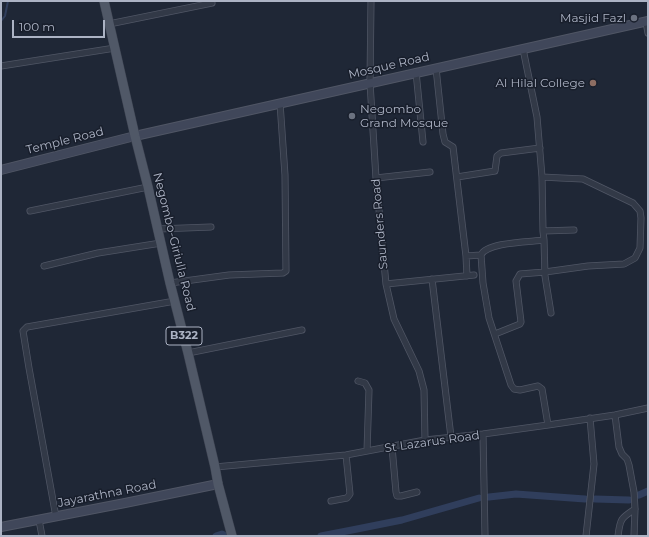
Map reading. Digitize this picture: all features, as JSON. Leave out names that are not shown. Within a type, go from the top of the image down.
[{"type":"main road","name":"Negombo-Giriulla Road","points":[[104,1],[218,484],[232,536]]},
{"type":"street","name":"Saunders Road","points":[[371,1],[370,83],[376,178],[386,284],[394,319],[419,371],[424,390],[425,440]]},
{"type":"street","points":[[109,24],[212,3]]},
{"type":"street","points":[[647,21],[648,33]]},
{"type":"street","name":"Mosque Road","points":[[135,136],[647,21]]},
{"type":"street","points":[[1,66],[115,48]]},
{"type":"street","points":[[523,49],[537,117],[542,177],[545,272],[551,314]]},
{"type":"street","points":[[436,68],[444,142],[453,146],[467,276]]},
{"type":"street","points":[[416,72],[423,142]]},
{"type":"street","points":[[170,283],[229,275],[283,273],[286,271],[285,175],[280,103]]},
{"type":"street","name":"Temple Road","points":[[1,170],[135,136]]},
{"type":"street","points":[[457,177],[495,171],[497,156],[501,153],[540,148]]},
{"type":"street","points":[[376,178],[430,172]]},
{"type":"street","points":[[495,334],[520,324],[516,281],[520,274],[588,266],[624,264],[635,258],[640,248],[640,211],[633,203],[583,179],[542,177]]},
{"type":"street","points":[[30,211],[148,187]]},
{"type":"street","points":[[158,229],[212,227]]},
{"type":"street","points":[[543,231],[574,230]]},
{"type":"street","points":[[544,240],[502,244],[486,249],[481,256],[483,284],[489,318],[511,385],[514,389],[520,390],[538,386],[542,389],[548,425]]},
{"type":"street","points":[[44,266],[98,253],[161,243]]},
{"type":"street","points":[[466,256],[481,256]]},
{"type":"street","points":[[386,284],[474,276]]},
{"type":"street","points":[[432,279],[451,437]]},
{"type":"street","points":[[56,516],[23,331],[27,327],[175,301]]},
{"type":"street","points":[[188,353],[302,330]]},
{"type":"street","points":[[358,381],[365,383],[369,390],[368,452]]},
{"type":"street","name":"St Lazarus Road","points":[[215,467],[346,455],[425,440],[548,425],[615,415],[648,408]]},
{"type":"street","points":[[615,415],[619,447],[630,465],[635,509],[634,536]]},
{"type":"street","points":[[586,536],[594,464],[590,418]]},
{"type":"street","points":[[483,434],[485,536]]},
{"type":"street","points":[[392,447],[396,492],[398,496],[417,492]]},
{"type":"street","points":[[331,501],[347,498],[350,494],[346,455]]},
{"type":"street","name":"Jayarathna Road","points":[[1,527],[218,484]]},
{"type":"street","points":[[618,536],[621,520],[624,516],[635,509]]},
{"type":"street","points":[[39,520],[42,536]]},
{"type":"waterway","points":[[1,21],[5,16],[8,1]]},
{"type":"waterway","points":[[639,495],[648,491]]},
{"type":"waterway","points":[[489,497],[516,494],[585,499]]},
{"type":"waterway","points":[[321,536],[402,520],[479,498]]},
{"type":"waterway","points":[[595,499],[629,500]]},
{"type":"waterway","points":[[216,536],[222,534],[225,536]]},
{"type":"place","name":"Masjid Fazl","points":[[634,18]]},
{"type":"place","name":"Al Hilal College","points":[[593,83]]},
{"type":"place","name":"Negombo Grand Mosque","points":[[352,116]]}]
